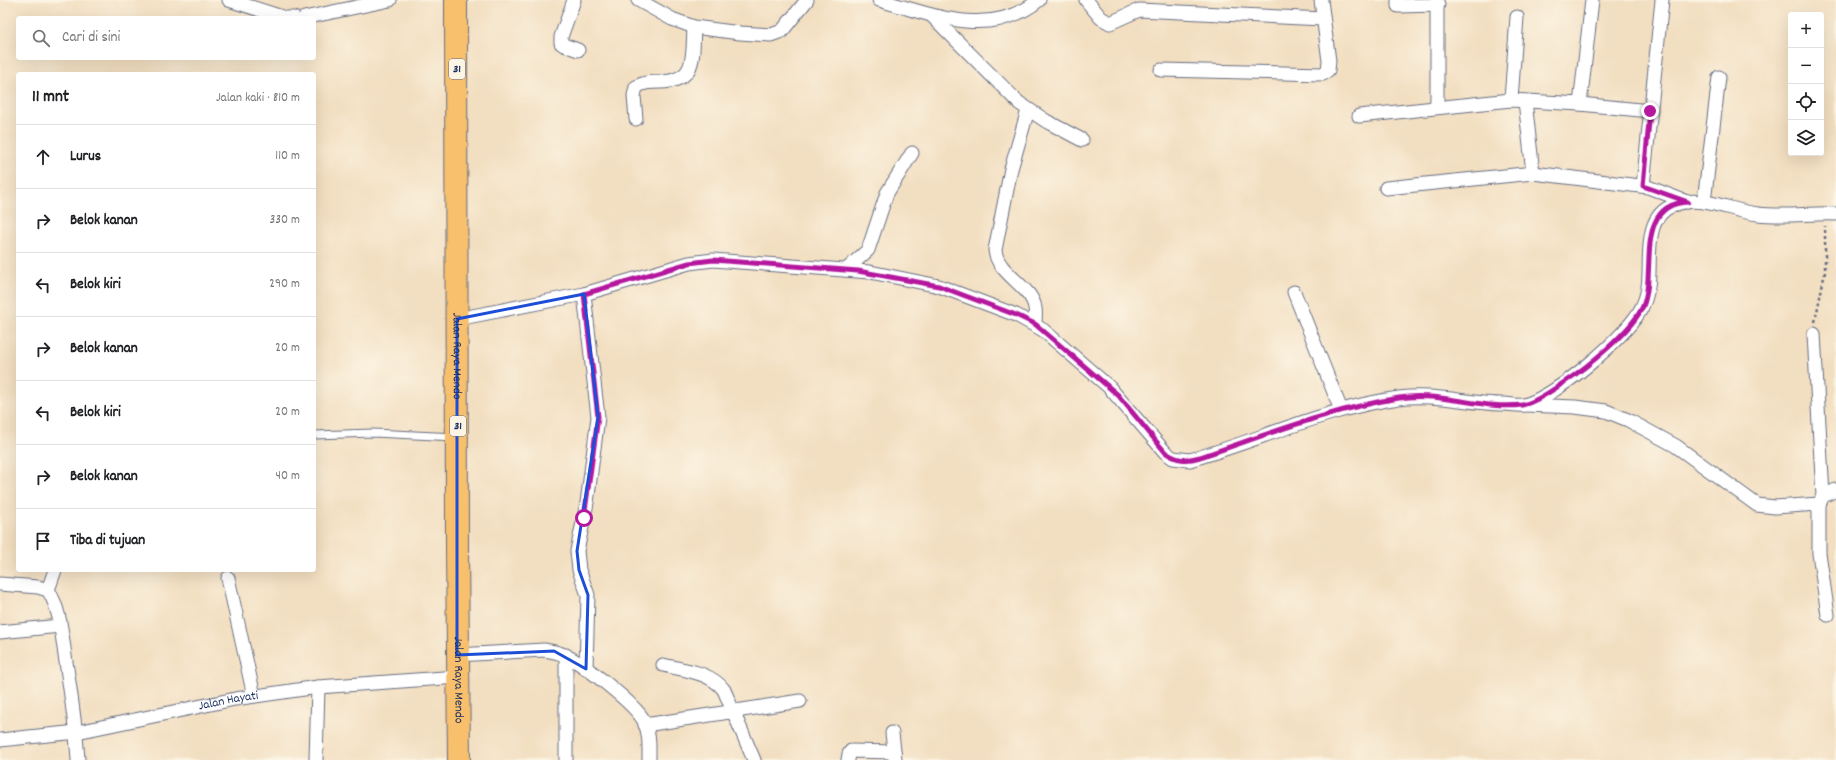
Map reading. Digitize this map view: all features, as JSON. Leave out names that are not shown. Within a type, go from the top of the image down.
[{"type":"highway","name":"Jalan Raya Mendo","points":[[456,0],[459,760]]},
{"type":"street","points":[[228,0],[279,16]]},
{"type":"street","points":[[314,16],[390,0]]},
{"type":"street","points":[[574,0],[561,37],[561,42],[564,45],[578,50]]},
{"type":"street","points":[[638,0],[677,21],[694,27],[766,35],[782,30],[808,0]]},
{"type":"street","points":[[879,0],[930,15],[980,22],[1001,20],[1020,13],[1039,0]]},
{"type":"street","points":[[1086,0],[1101,18],[1110,23],[1140,10],[1323,19]]},
{"type":"street","points":[[1161,70],[1322,74],[1328,70],[1329,61],[1321,0]]},
{"type":"street","points":[[1398,0],[1398,6],[1438,2],[1437,107]]},
{"type":"street","points":[[1580,104],[1592,0]]},
{"type":"street","points":[[1643,186],[1662,0]]},
{"type":"street","points":[[930,15],[1007,92],[1028,110],[1082,140]]},
{"type":"street","points":[[1511,100],[1517,17]]},
{"type":"street","points":[[636,119],[634,96],[636,87],[643,83],[669,82],[681,79],[687,72],[691,63],[694,27]]},
{"type":"street","points":[[1704,202],[1719,77]]},
{"type":"street","points":[[1360,116],[1511,100],[1580,104],[1650,111]]},
{"type":"street","points":[[1525,101],[1533,173]]},
{"type":"street","points":[[1028,110],[1011,169],[995,250],[999,261],[1030,297],[1035,308],[1035,324]]},
{"type":"street","points":[[846,270],[868,250],[888,193],[912,153]]},
{"type":"street","points":[[1386,188],[1533,173],[1643,186],[1688,202]]},
{"type":"street","points":[[1524,405],[1547,394],[1575,376],[1622,334],[1636,318],[1648,289],[1649,241],[1654,224],[1665,210],[1672,205],[1688,202],[1704,202],[1756,214],[1830,214]]},
{"type":"street","points":[[457,319],[584,294],[689,263],[713,260],[870,272],[939,286],[1016,315],[1035,324],[1118,395],[1157,444],[1173,458],[1180,460],[1195,458],[1341,410],[1401,397],[1422,396],[1497,404],[1575,407],[1606,411],[1628,420],[1676,446],[1757,505],[1776,507],[1821,500],[1836,490]]},
{"type":"street","points":[[1294,292],[1341,410]]},
{"type":"street","points":[[584,294],[598,417],[587,503],[577,551],[579,570],[588,594],[586,669]]},
{"type":"street","points":[[1814,334],[1821,500],[1819,553],[1828,614]]},
{"type":"street","points":[[48,590],[54,572]]},
{"type":"street","points":[[228,578],[254,696]]},
{"type":"street","points":[[0,584],[38,587],[48,590],[54,599],[60,626],[76,732],[78,760]]},
{"type":"street","points":[[0,632],[60,626]]},
{"type":"street","points":[[458,655],[544,650],[554,651],[566,655],[631,704],[645,725],[649,744],[649,760]]},
{"type":"street","points":[[566,655],[566,760]]},
{"type":"street","points":[[663,665],[709,677],[718,682],[755,760]]},
{"type":"street","name":"Jalan Hayati","points":[[0,740],[76,732],[254,696],[318,686],[458,677]]},
{"type":"street","points":[[316,760],[318,686]]},
{"type":"street","points":[[645,725],[800,701]]},
{"type":"street","points":[[848,760],[851,751],[894,756],[892,733]]},
{"type":"lane","points":[[316,435],[373,433],[458,437]]},
{"type":"path","points":[[1814,334],[1816,310],[1825,272],[1830,214]]},
{"type":"highlighted area","points":[[584,294],[598,417],[577,551],[579,570],[588,595],[586,669],[554,651],[457,655],[457,319]]},
{"type":"route","points":[[584,518],[598,417],[598,403],[584,294],[700,261],[713,260],[870,272],[939,286],[1016,315],[1035,324],[1043,330],[1109,387],[1118,395],[1157,444],[1173,458],[1180,460],[1190,460],[1200,457],[1341,410],[1401,397],[1422,396],[1497,404],[1524,405],[1547,394],[1575,376],[1622,334],[1636,318],[1648,289],[1649,241],[1654,224],[1665,210],[1672,205],[1688,202],[1643,186],[1650,111]]}]
